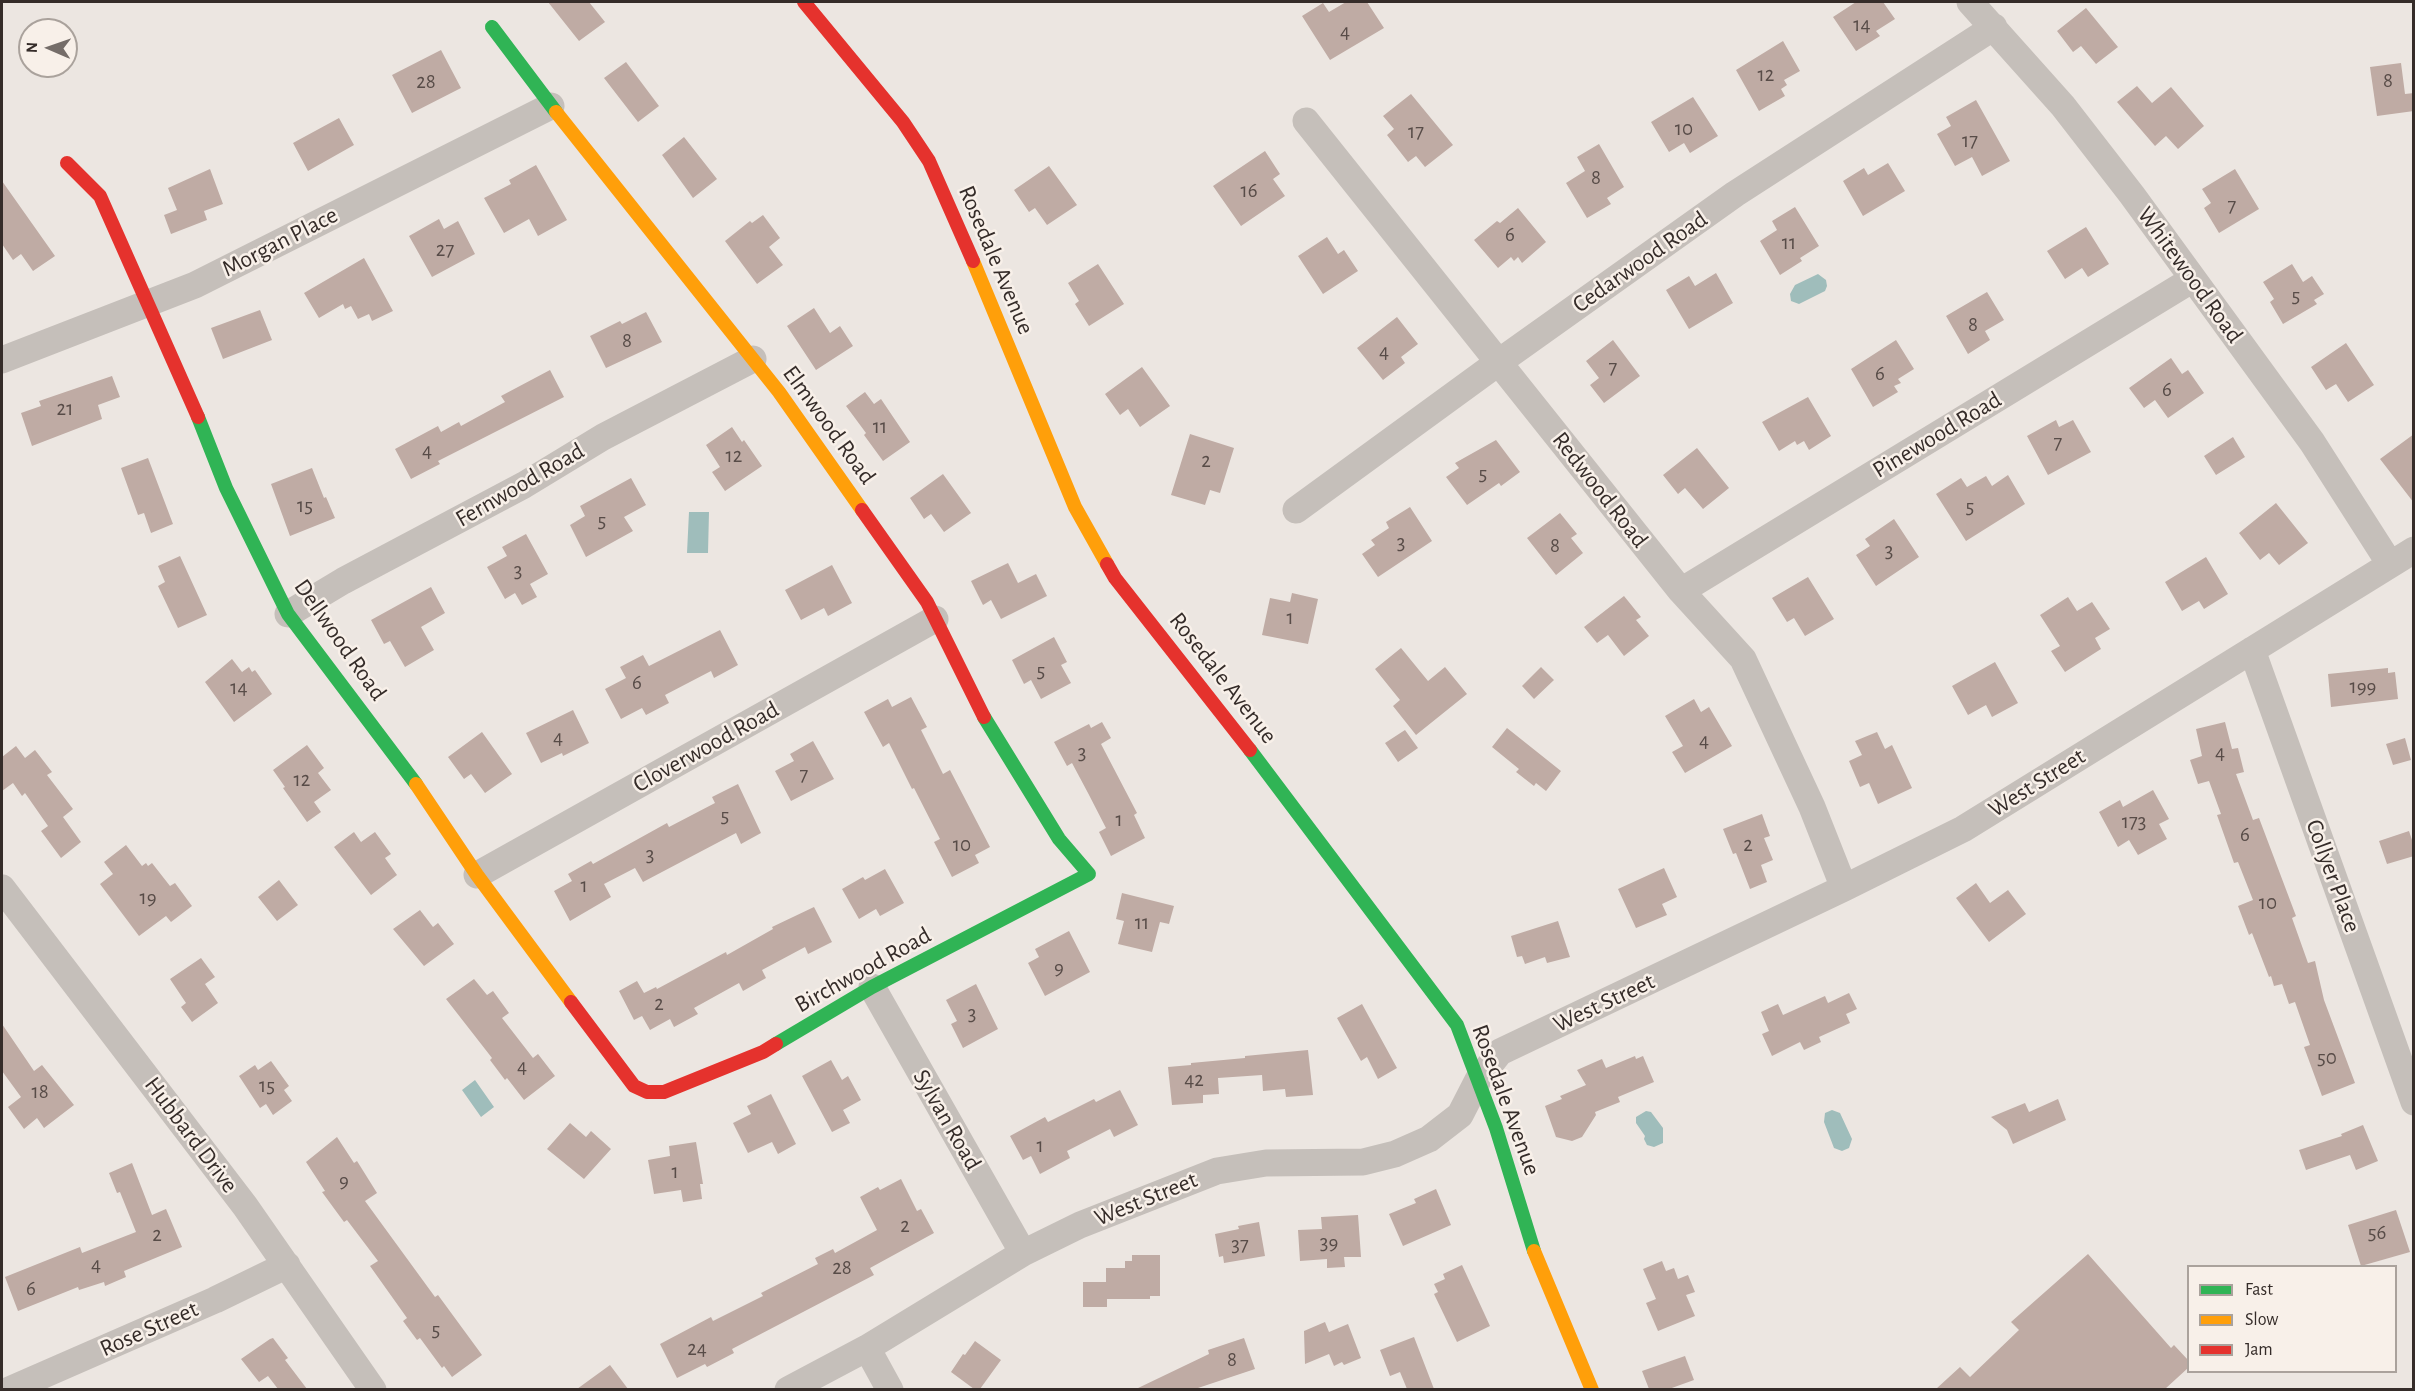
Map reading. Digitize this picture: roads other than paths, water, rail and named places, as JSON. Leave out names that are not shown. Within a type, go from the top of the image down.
[{"type":"street","name":"Rosedale Avenue","points":[[804,2],[903,122],[929,161],[995,312],[1035,415],[1075,507],[1115,578],[1293,804],[1457,1025],[1478,1080],[1534,1253],[1592,1389]]},
{"type":"street","name":"Whitewood Road","points":[[1970,2],[2063,106],[2132,195],[2312,442],[2390,564]]},
{"type":"street","name":"Elmwood Road","points":[[492,27],[551,106],[779,392],[927,602],[982,715],[1059,839],[1089,874]]},
{"type":"street","name":"Cedarwood Road","points":[[1296,510],[1735,194],[1994,27]]},
{"type":"street","name":"Morgan Place","points":[[2,360],[195,285],[551,106]]},
{"type":"street","name":"Redwood Road","points":[[1306,121],[1681,591],[1743,659],[1812,807],[1844,888]]},
{"type":"street","name":"Dellwood Road","points":[[67,164],[100,196],[188,388],[226,488],[288,614],[408,772],[477,875],[634,1086],[647,1092],[653,1092]]},
{"type":"street","name":"Pinewood Road","points":[[1681,591],[2193,279]]},
{"type":"street","name":"Fernwood Road","points":[[288,614],[343,581],[524,485],[603,437],[753,359]]},
{"type":"street","name":"West Street","points":[[788,1389],[867,1348],[1023,1253],[1080,1225],[1217,1171],[1266,1163],[1363,1162],[1395,1154],[1429,1139],[1460,1115],[1478,1080],[1500,1052],[1963,829],[2414,550]]},
{"type":"street","name":"Cloverwood Road","points":[[477,875],[935,619]]},
{"type":"street","name":"Collyer Place","points":[[2252,650],[2414,1102]]},
{"type":"street","name":"Birchwood Road","points":[[653,1092],[664,1092],[763,1052],[872,987],[1089,874]]},
{"type":"street","name":"Hubbard Drive","points":[[2,888],[245,1206],[373,1389]]},
{"type":"street","name":"Sylvan Road","points":[[872,987],[1023,1253]]},
{"type":"street","name":"Rose Street","points":[[9,1389],[215,1300],[287,1265]]},
{"type":"street","points":[[867,1348],[890,1389]]},
{"type":"water","points":[[1818,274],[1826,280],[1825,291],[1799,304],[1791,301],[1790,294],[1795,285]]},
{"type":"water","points":[[689,512],[709,512],[708,553],[687,553]]},
{"type":"water","points":[[475,1080],[494,1107],[481,1117],[462,1090]]},
{"type":"water","points":[[1832,1110],[1840,1113],[1852,1139],[1849,1148],[1842,1151],[1834,1148],[1824,1122],[1825,1113]]},
{"type":"water","points":[[1646,1111],[1651,1112],[1663,1128],[1663,1143],[1654,1147],[1647,1145],[1645,1136],[1636,1123],[1636,1117]]}]
